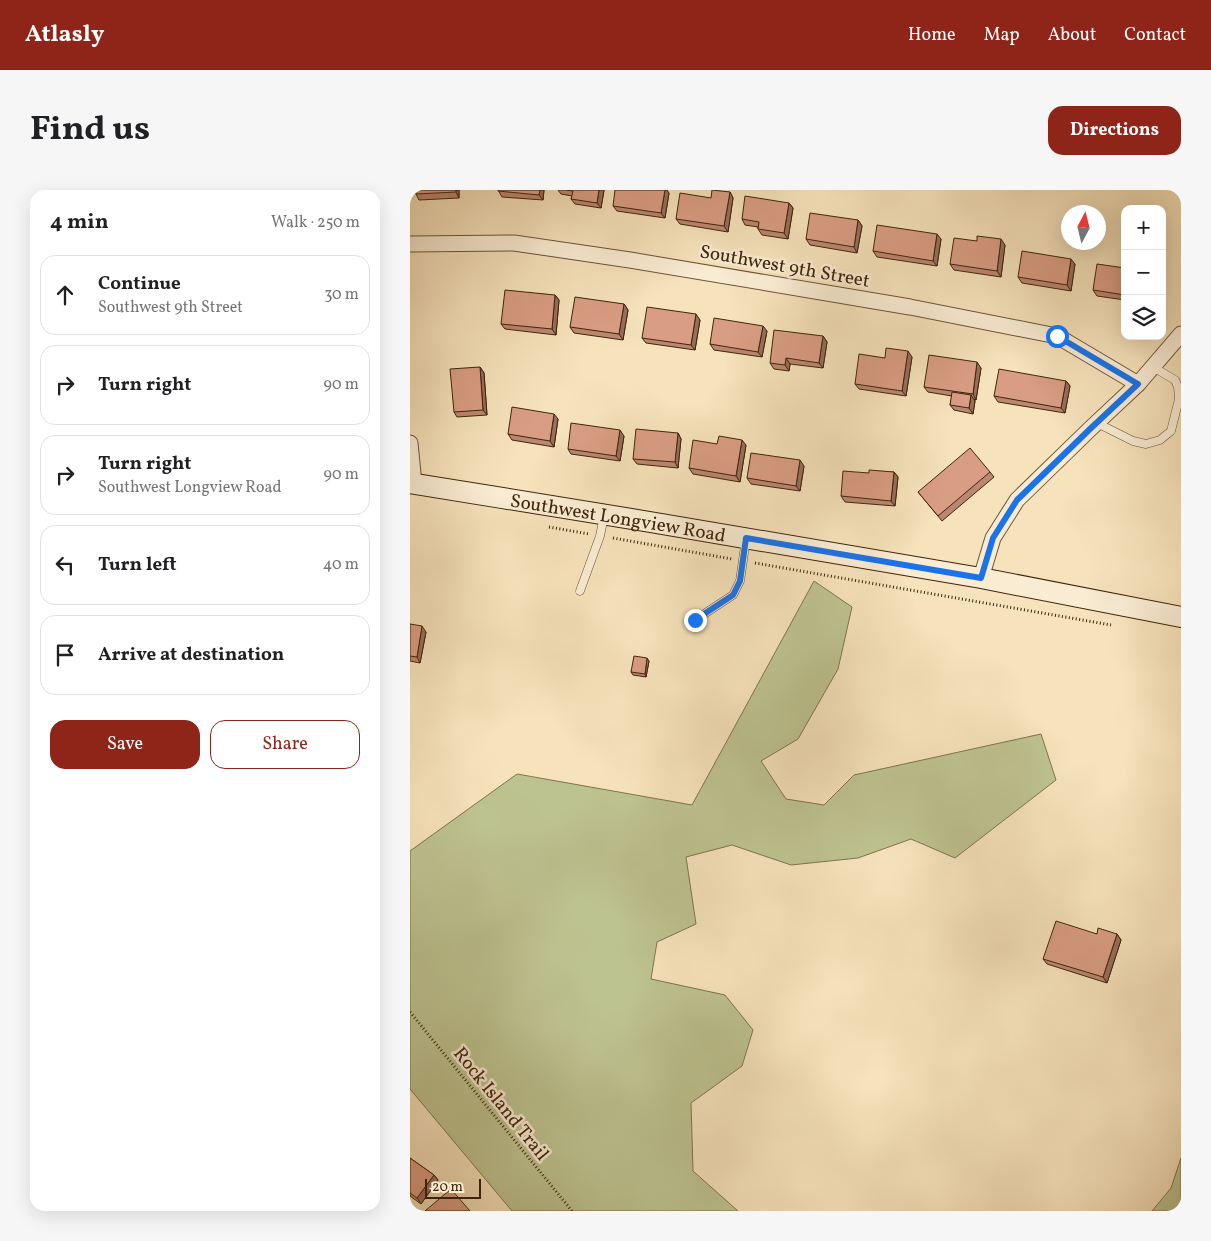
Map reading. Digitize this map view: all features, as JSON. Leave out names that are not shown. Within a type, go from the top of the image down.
[{"type":"street","name":"Southwest 9th Street","points":[[410,244],[514,243],[630,260],[910,307],[1057,336],[1138,384]]},
{"type":"street","points":[[981,578],[993,538],[1017,500],[1138,384],[1181,334]]},
{"type":"street","points":[[410,443],[412,484]]},
{"type":"street","name":"Southwest Longview Road","points":[[412,484],[604,514],[981,578],[1181,617]]},
{"type":"lane","points":[[1097,423],[1133,441],[1146,444],[1160,440],[1171,431],[1180,397],[1178,387],[1175,380],[1153,367]]},
{"type":"lane","points":[[580,591],[600,536],[604,514]]},
{"type":"lane","points":[[695,620],[733,595],[740,581],[746,538]]},
{"type":"path","points":[[543,526],[1113,625]]},
{"type":"path","name":"Rock Island Trail","points":[[410,1012],[572,1211]]},
{"type":"green space","points":[[814,581],[852,607],[838,669],[798,739],[761,761],[786,799],[824,805],[854,775],[1041,734],[1056,780],[955,858],[911,839],[858,858],[791,865],[732,845],[686,857],[696,924],[657,942],[651,979],[725,995],[753,1030],[742,1066],[691,1103],[693,1171],[738,1211],[512,1211],[410,1089],[410,851],[517,774],[692,805]]},
{"type":"green space","points":[[1181,1158],[1181,1211],[1152,1211],[1171,1188]]},
{"type":"building","points":[[415,190],[456,190],[456,192],[416,194]]},
{"type":"building","points":[[498,190],[540,190],[539,195]]},
{"type":"building","points":[[566,190],[599,190],[597,203],[571,199],[573,191]]},
{"type":"building","points":[[615,190],[665,190],[661,213],[613,206]]},
{"type":"building","points":[[712,190],[730,192],[724,226],[676,219],[680,193],[711,198]]},
{"type":"building","points":[[745,196],[789,203],[784,233],[758,229],[759,222],[742,219]]},
{"type":"building","points":[[810,213],[858,220],[854,247],[806,239]]},
{"type":"building","points":[[877,225],[937,234],[933,261],[873,251]]},
{"type":"building","points":[[977,236],[1001,239],[997,271],[950,264],[954,238],[977,241]]},
{"type":"building","points":[[1022,251],[1071,259],[1067,285],[1018,277]]},
{"type":"building","points":[[1097,264],[1121,267],[1121,294],[1093,290]]},
{"type":"building","points":[[505,290],[555,295],[552,329],[501,324]]},
{"type":"building","points":[[575,297],[624,304],[619,334],[570,327]]},
{"type":"building","points":[[647,307],[696,314],[691,345],[642,338]]},
{"type":"building","points":[[714,318],[763,326],[758,352],[710,344]]},
{"type":"building","points":[[774,330],[823,336],[819,363],[786,358],[785,365],[770,363]]},
{"type":"building","points":[[886,348],[908,351],[902,391],[855,384],[859,354],[885,358]]},
{"type":"building","points":[[929,355],[977,362],[973,394],[924,387]]},
{"type":"building","points":[[480,367],[483,410],[454,412],[450,369]]},
{"type":"building","points":[[999,369],[1066,381],[1061,408],[994,396]]},
{"type":"building","points":[[952,392],[971,395],[969,408],[950,405]]},
{"type":"building","points":[[512,407],[554,414],[550,441],[508,434]]},
{"type":"building","points":[[571,423],[620,430],[616,456],[568,449]]},
{"type":"building","points":[[636,429],[678,433],[675,462],[633,459]]},
{"type":"building","points":[[719,436],[742,440],[736,476],[689,468],[693,440],[717,444]]},
{"type":"building","points":[[970,448],[990,472],[938,516],[918,492]]},
{"type":"building","points":[[751,453],[800,460],[796,486],[747,478]]},
{"type":"building","points":[[869,470],[894,472],[891,501],[841,496],[843,471],[869,473]]},
{"type":"building","points":[[410,624],[422,626],[417,657],[410,656]]},
{"type":"building","points":[[634,656],[647,658],[645,674],[631,672]]},
{"type":"building","points":[[1056,921],[1097,934],[1098,928],[1117,934],[1103,977],[1043,959]]},
{"type":"building","points":[[410,1158],[434,1175],[417,1198],[410,1193]]},
{"type":"building","points":[[451,1189],[470,1211],[425,1211]]},
{"type":"route","points":[[695,620],[733,595],[740,581],[746,538],[981,578],[993,538],[1017,500],[1138,384],[1057,336]]}]
